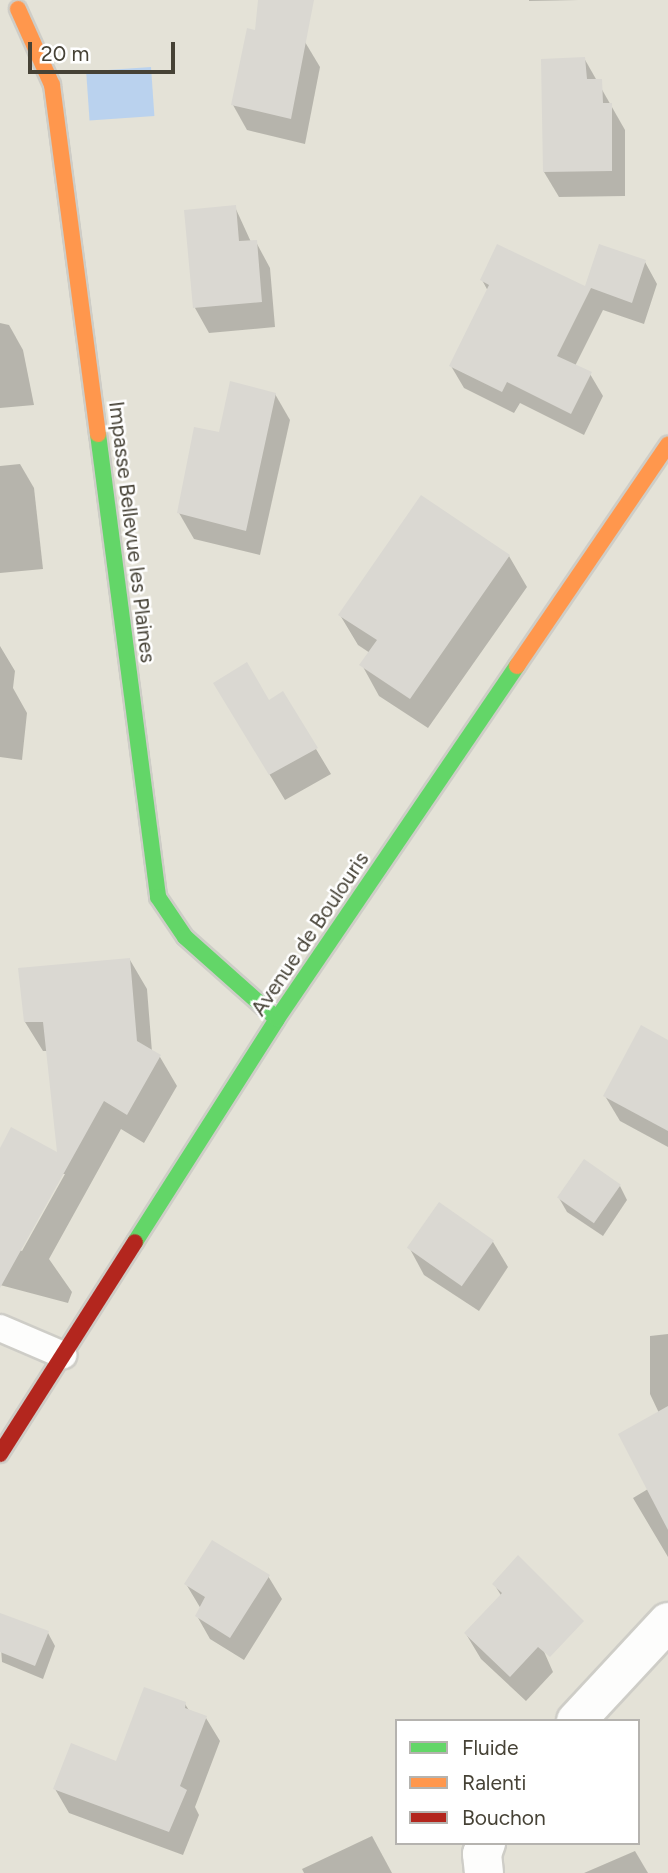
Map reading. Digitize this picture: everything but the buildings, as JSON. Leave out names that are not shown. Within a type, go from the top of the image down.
[{"type":"street","name":"Impasse Bellevue les Plaines","points":[[18,9],[52,85],[158,897],[185,937],[277,1019]]},
{"type":"street","name":"Avenue de Boulouris","points":[[0,1454],[277,1019],[668,445]]},
{"type":"street","points":[[578,1719],[668,1622]]},
{"type":"street","points":[[484,1873],[482,1854],[485,1845]]},
{"type":"lane","points":[[0,1328],[64,1355]]},
{"type":"shaded area","points":[[0,0],[668,0],[668,1873],[0,1873]]},
{"type":"water","points":[[151,67],[154,116],[90,120],[86,72]]},
{"type":"traffic: fast","points":[[98,434],[158,897],[185,937],[277,1019]]},
{"type":"traffic: fast","points":[[135,1242],[277,1019],[517,666]]},
{"type":"traffic: slow","points":[[18,9],[52,85],[98,434]]},
{"type":"traffic: slow","points":[[517,666],[668,445]]},
{"type":"traffic: jam","points":[[0,1454],[135,1242]]}]
